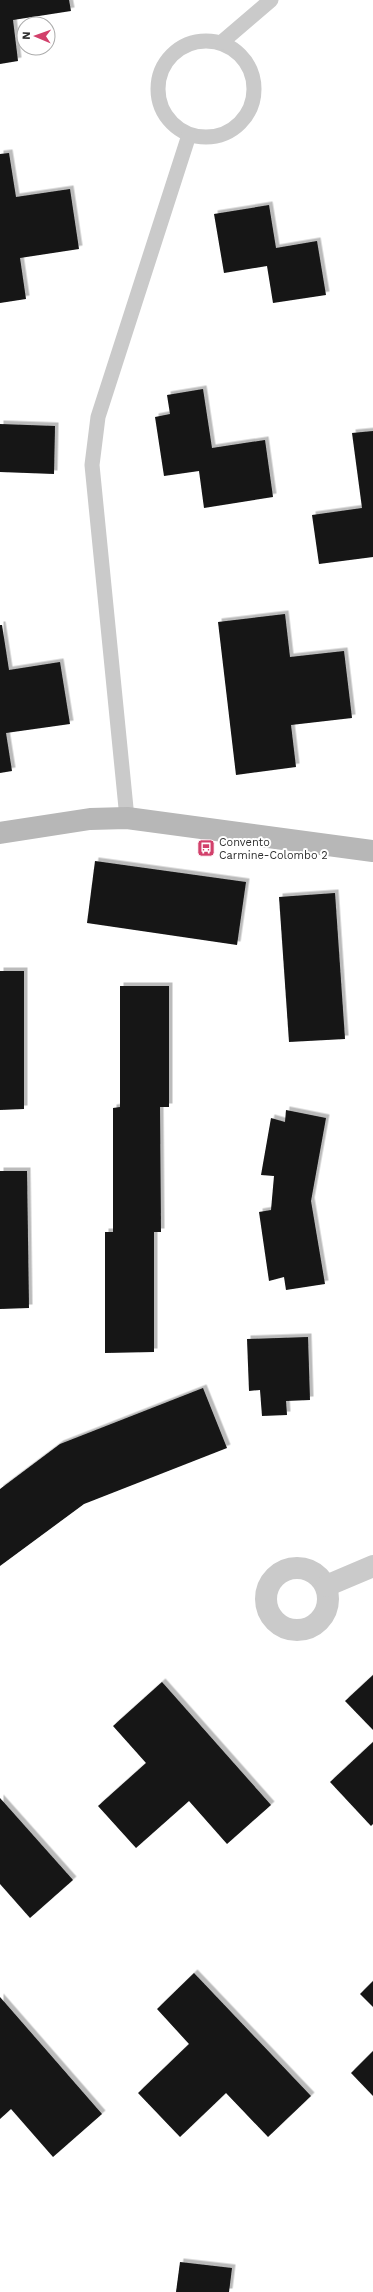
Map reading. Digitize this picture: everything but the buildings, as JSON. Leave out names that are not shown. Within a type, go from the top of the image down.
[{"type":"main road","points":[[0,833],[90,819],[127,818],[373,851]]},
{"type":"street","points":[[326,1586],[373,1566]]},
{"type":"lane","points":[[222,42],[270,0]]},
{"type":"lane","points":[[203,40],[222,42],[239,52],[250,68],[254,87],[252,105],[242,122],[226,133],[207,138],[188,135],[173,125],[161,109],[157,91],[160,72],[170,55],[185,44],[203,40]]},
{"type":"lane","points":[[127,818],[92,465],[98,417],[188,135]]},
{"type":"place","name":"Convento Carmine-Colombo 2","points":[[206,848]]}]
